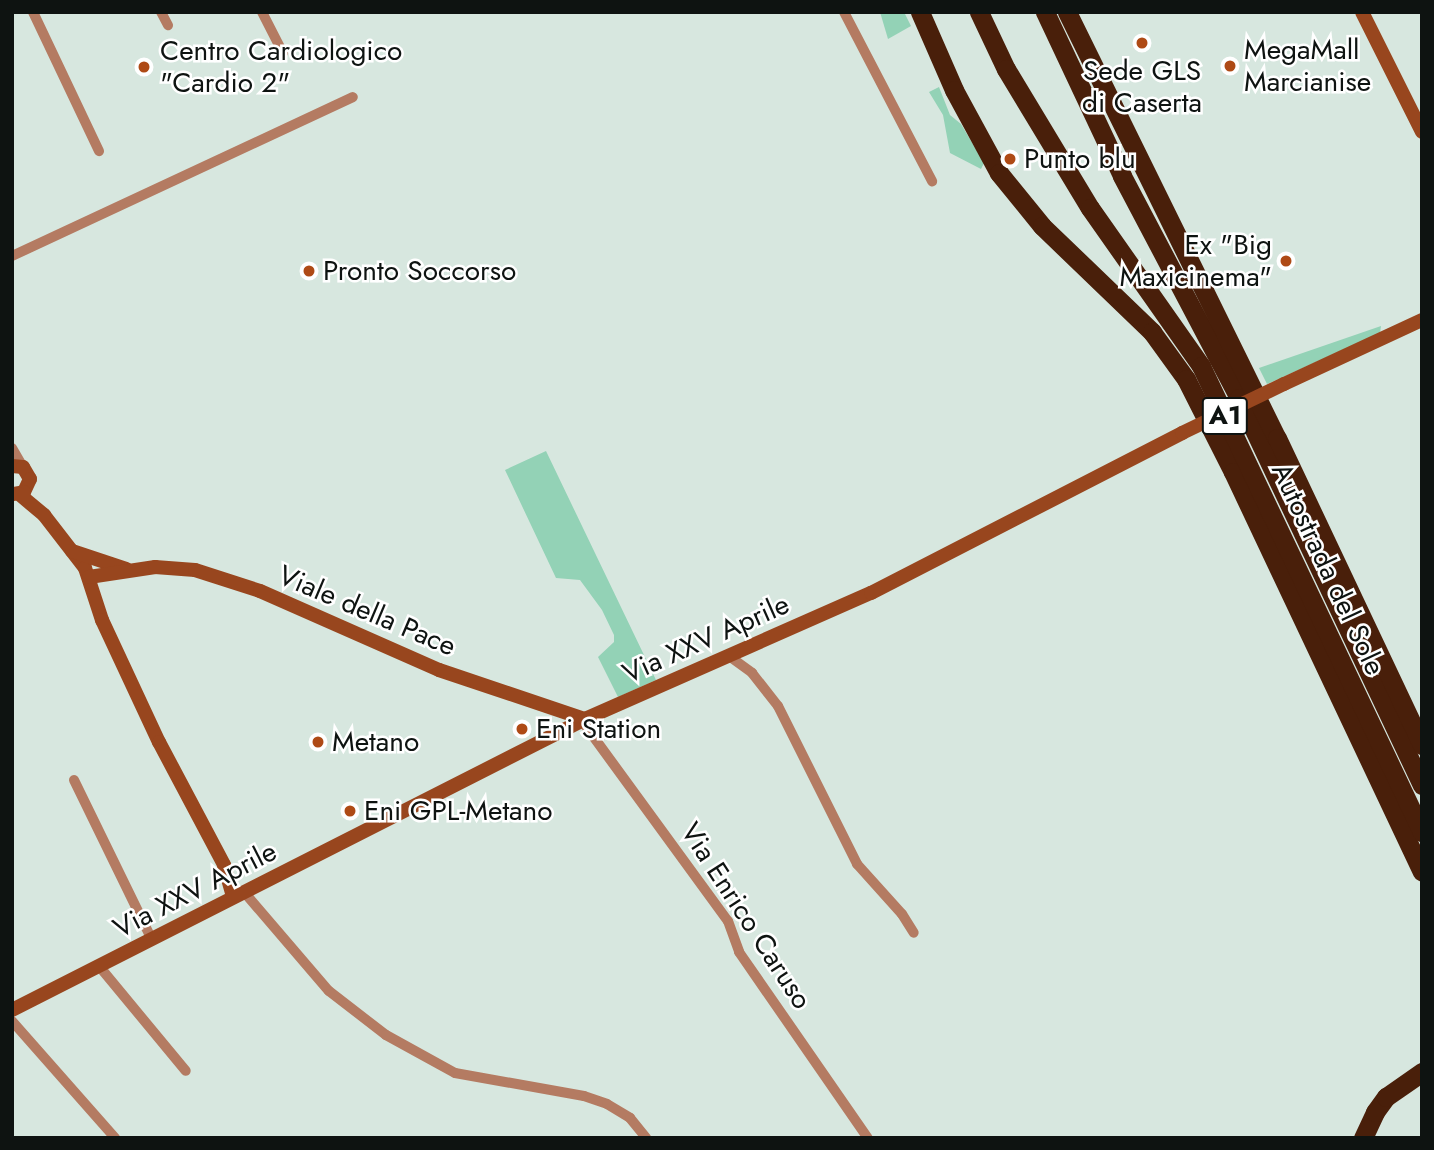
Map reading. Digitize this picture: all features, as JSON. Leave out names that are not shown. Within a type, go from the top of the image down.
[{"type":"highway","points":[[920,12],[954,90],[999,173],[1042,226],[1152,331],[1186,379],[1239,484],[1422,872]]},
{"type":"highway","name":"Autostrada del Sole","points":[[979,12],[1006,69],[1090,208],[1200,366],[1422,832]]},
{"type":"highway","name":"Autostrada del Sole","points":[[1045,12],[1122,176],[1238,398],[1422,785]]},
{"type":"highway","points":[[1067,12],[1277,438],[1422,745]]},
{"type":"highway","points":[[1363,1138],[1375,1112],[1386,1097],[1422,1072]]},
{"type":"highway","points":[[1372,1138],[1378,1121],[1407,1089],[1422,1080]]},
{"type":"street","points":[[33,12],[99,151]]},
{"type":"street","points":[[161,12],[168,25]]},
{"type":"street","points":[[262,12],[283,53]]},
{"type":"street","points":[[845,12],[932,181]]},
{"type":"street","points":[[1362,12],[1422,132]]},
{"type":"street","points":[[12,256],[353,97]]},
{"type":"street","name":"Via XXV Aprile","points":[[12,1010],[583,720],[872,593],[1182,433],[1422,320]]},
{"type":"street","points":[[12,448],[17,466],[29,474],[20,491],[44,515],[89,577],[102,620],[159,742],[238,894],[320,983],[386,1035],[455,1073],[584,1096],[607,1104],[630,1118],[646,1138]]},
{"type":"street","points":[[72,551],[126,569]]},
{"type":"street","name":"Viale della Pace","points":[[126,569],[177,567],[225,579],[439,670],[583,720]]},
{"type":"street","points":[[89,577],[126,569]]},
{"type":"street","points":[[729,656],[751,673],[778,706],[857,864],[902,914],[914,933]]},
{"type":"street","name":"Via Enrico Caruso","points":[[583,720],[728,921],[739,952],[868,1138]]},
{"type":"street","points":[[74,780],[152,940]]},
{"type":"street","points":[[99,967],[186,1071]]},
{"type":"street","points":[[12,1021],[115,1138]]},
{"type":"green space","points":[[880,12],[905,14],[911,26],[888,39]]},
{"type":"green space","points":[[939,87],[950,115],[961,124],[984,163],[981,169],[950,153],[943,115],[929,92]]},
{"type":"green space","points":[[1381,326],[1380,333],[1267,384],[1259,368]]},
{"type":"green space","points":[[546,451],[656,680],[618,697],[598,657],[614,642],[614,635],[602,610],[580,580],[556,578],[505,470]]},
{"type":"place","name":"Sede GLS di Caserta","points":[[1142,43]]},
{"type":"place","name":"MegaMall Marcianise","points":[[1230,66]]},
{"type":"place","name":"Centro Cardiologico \"Cardio 2\"","points":[[144,67]]},
{"type":"place","name":"Punto blu","points":[[1010,159]]},
{"type":"place","name":"Ex \"Big Maxicinema\"","points":[[1286,261]]},
{"type":"place","name":"Pronto Soccorso","points":[[309,271]]},
{"type":"place","name":"Eni Station","points":[[522,729]]},
{"type":"place","name":"Metano","points":[[318,742]]},
{"type":"place","name":"Eni GPL-Metano","points":[[350,811]]}]
